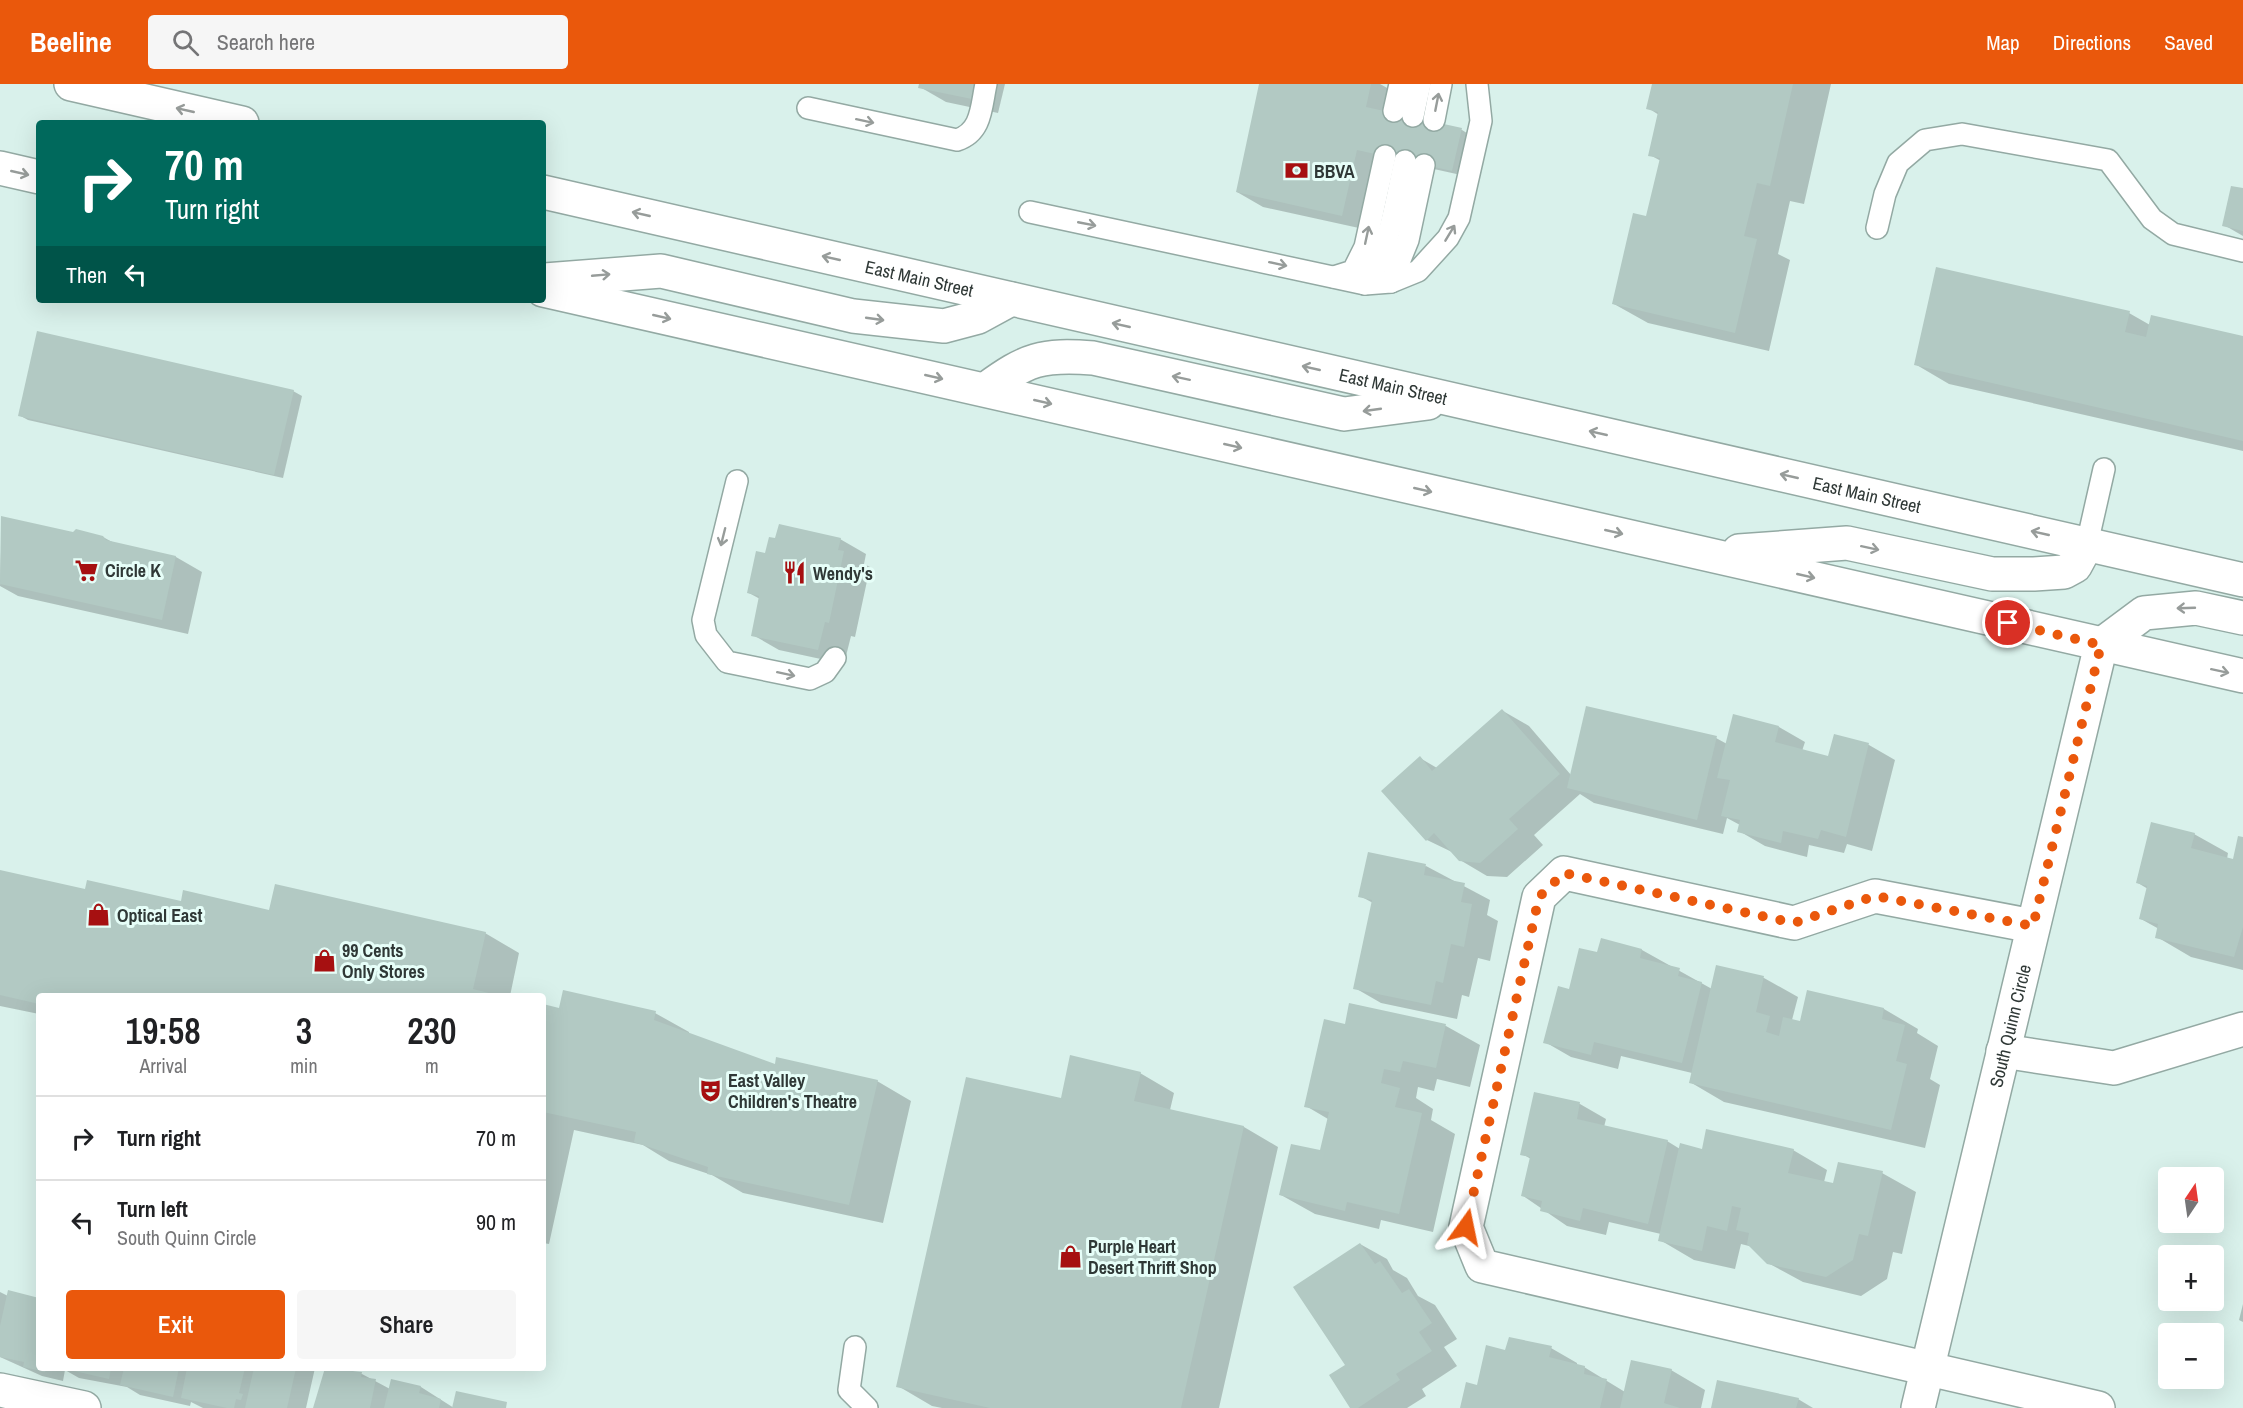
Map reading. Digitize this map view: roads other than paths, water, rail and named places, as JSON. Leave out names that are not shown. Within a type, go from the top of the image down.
[{"type":"main road","points":[[71,84],[229,120]]},
{"type":"main road","points":[[0,168],[36,176]]},
{"type":"main road","name":"East Main Street","points":[[546,193],[2243,580]]},
{"type":"main road","points":[[546,280],[661,271],[853,316],[944,326],[978,317],[1011,299]]},
{"type":"main road","points":[[546,291],[2243,676]]},
{"type":"main road","points":[[986,389],[1028,361],[1059,356],[1093,358],[1344,414],[1450,400]]},
{"type":"main road","points":[[1708,554],[1847,543],[1992,573],[2034,574],[2064,572],[2075,566],[2087,544]]},
{"type":"main road","points":[[2101,645],[2144,612],[2196,608],[2243,618]]},
{"type":"main road","name":"South Quinn Circle","points":[[1918,1408],[2101,645]]},
{"type":"main road","points":[[2033,926],[1875,896],[1794,923],[1564,873],[1539,897],[1466,1227],[1482,1266],[2098,1408]]},
{"type":"main road","points":[[2003,1051],[2114,1068],[2243,1029]]},
{"type":"main road","points":[[0,1390],[50,1405],[84,1408]]},
{"type":"lane","points":[[808,108],[957,140],[969,136],[977,128],[986,84]]},
{"type":"lane","points":[[1400,84],[1414,116]]},
{"type":"lane","points":[[1414,116],[1420,84]]},
{"type":"lane","points":[[1414,116],[1441,84]]},
{"type":"lane","points":[[1030,212],[1365,284],[1391,282],[1418,271],[1448,238],[1459,218],[1481,121],[1477,84]]},
{"type":"lane","points":[[1877,228],[1885,194],[1898,163],[1925,140],[1962,134],[2108,160],[2152,219],[2173,234],[2243,251]]},
{"type":"lane","points":[[1391,282],[1408,240],[1404,160]]},
{"type":"lane","points":[[1334,277],[1353,271],[1404,160]]},
{"type":"lane","points":[[1365,284],[1379,265],[1387,241],[1404,160]]},
{"type":"lane","points":[[2087,544],[2104,469]]},
{"type":"lane","points":[[737,481],[703,620],[706,635],[727,662],[810,679],[825,672],[835,658]]},
{"type":"lane","points":[[855,1347],[849,1390],[867,1408]]},
{"type":"place","name":"BBVA","points":[[1296,171]]},
{"type":"place","name":"Circle K","points":[[87,570]]},
{"type":"place","name":"Wendy's","points":[[795,573]]},
{"type":"place","name":"Optical East","points":[[99,915]]},
{"type":"place","name":"99 Cents Only Stores","points":[[324,960]]},
{"type":"place","name":"East Valley Children's Theatre","points":[[710,1090]]},
{"type":"place","name":"Purple Heart Desert Thrift Shop","points":[[1070,1256]]}]
